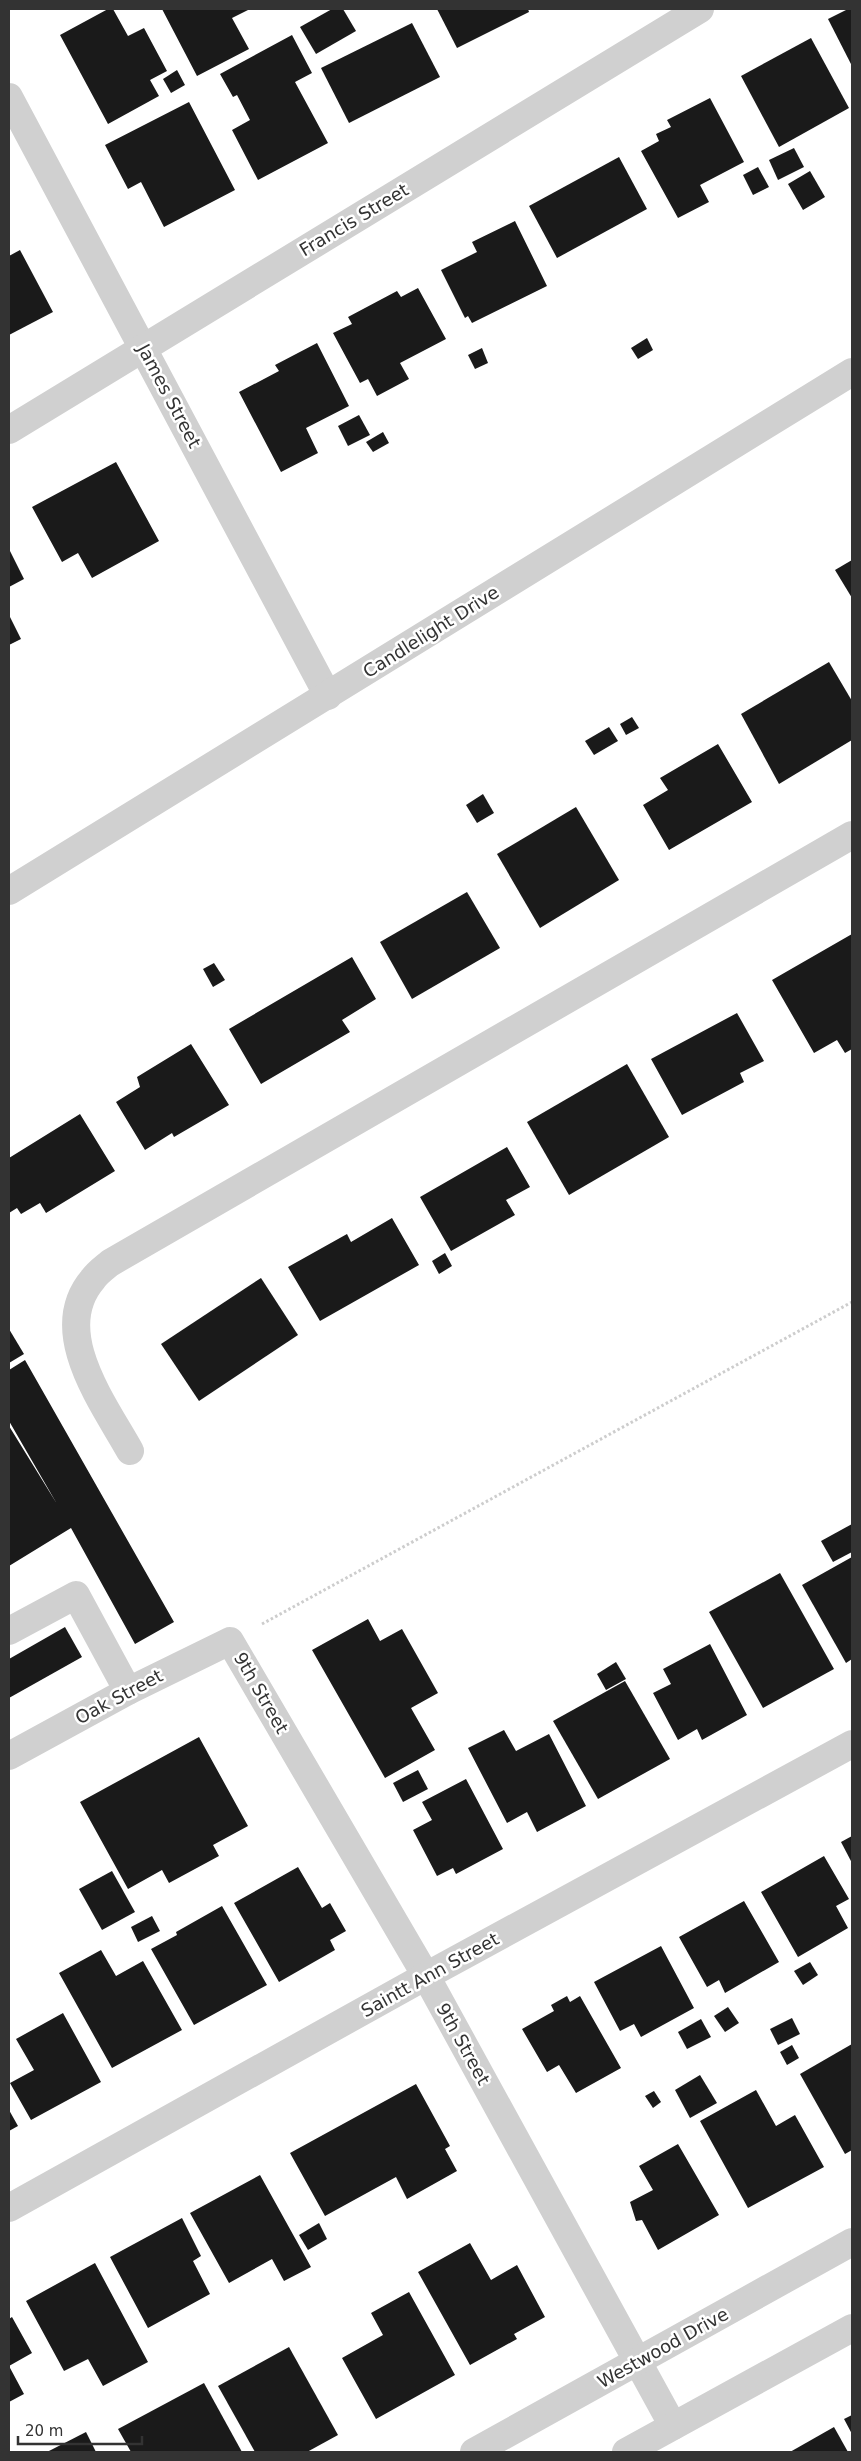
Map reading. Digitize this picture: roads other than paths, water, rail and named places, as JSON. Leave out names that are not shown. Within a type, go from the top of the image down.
[{"type":"street","name":"Francis Street","points":[[9,430],[700,9]]},
{"type":"street","name":"James Street","points":[[9,97],[328,696]]},
{"type":"street","name":"Candlelight Drive","points":[[9,891],[852,372]]},
{"type":"street","points":[[130,1451],[82,1364],[76,1342],[77,1319],[81,1298],[92,1280],[110,1263],[852,835]]},
{"type":"street","points":[[9,1631],[76,1596],[128,1691]]},
{"type":"street","name":"Oak Street","points":[[9,1756],[128,1691],[230,1641]]},
{"type":"street","name":"9th Street","points":[[230,1641],[426,1976],[673,2426]]},
{"type":"street","name":"Saintt Ann Street","points":[[9,2208],[426,1976],[852,1744]]},
{"type":"street","name":"Westwood Drive","points":[[474,2452],[852,2242]]},
{"type":"street","points":[[626,2452],[852,2328]]}]
